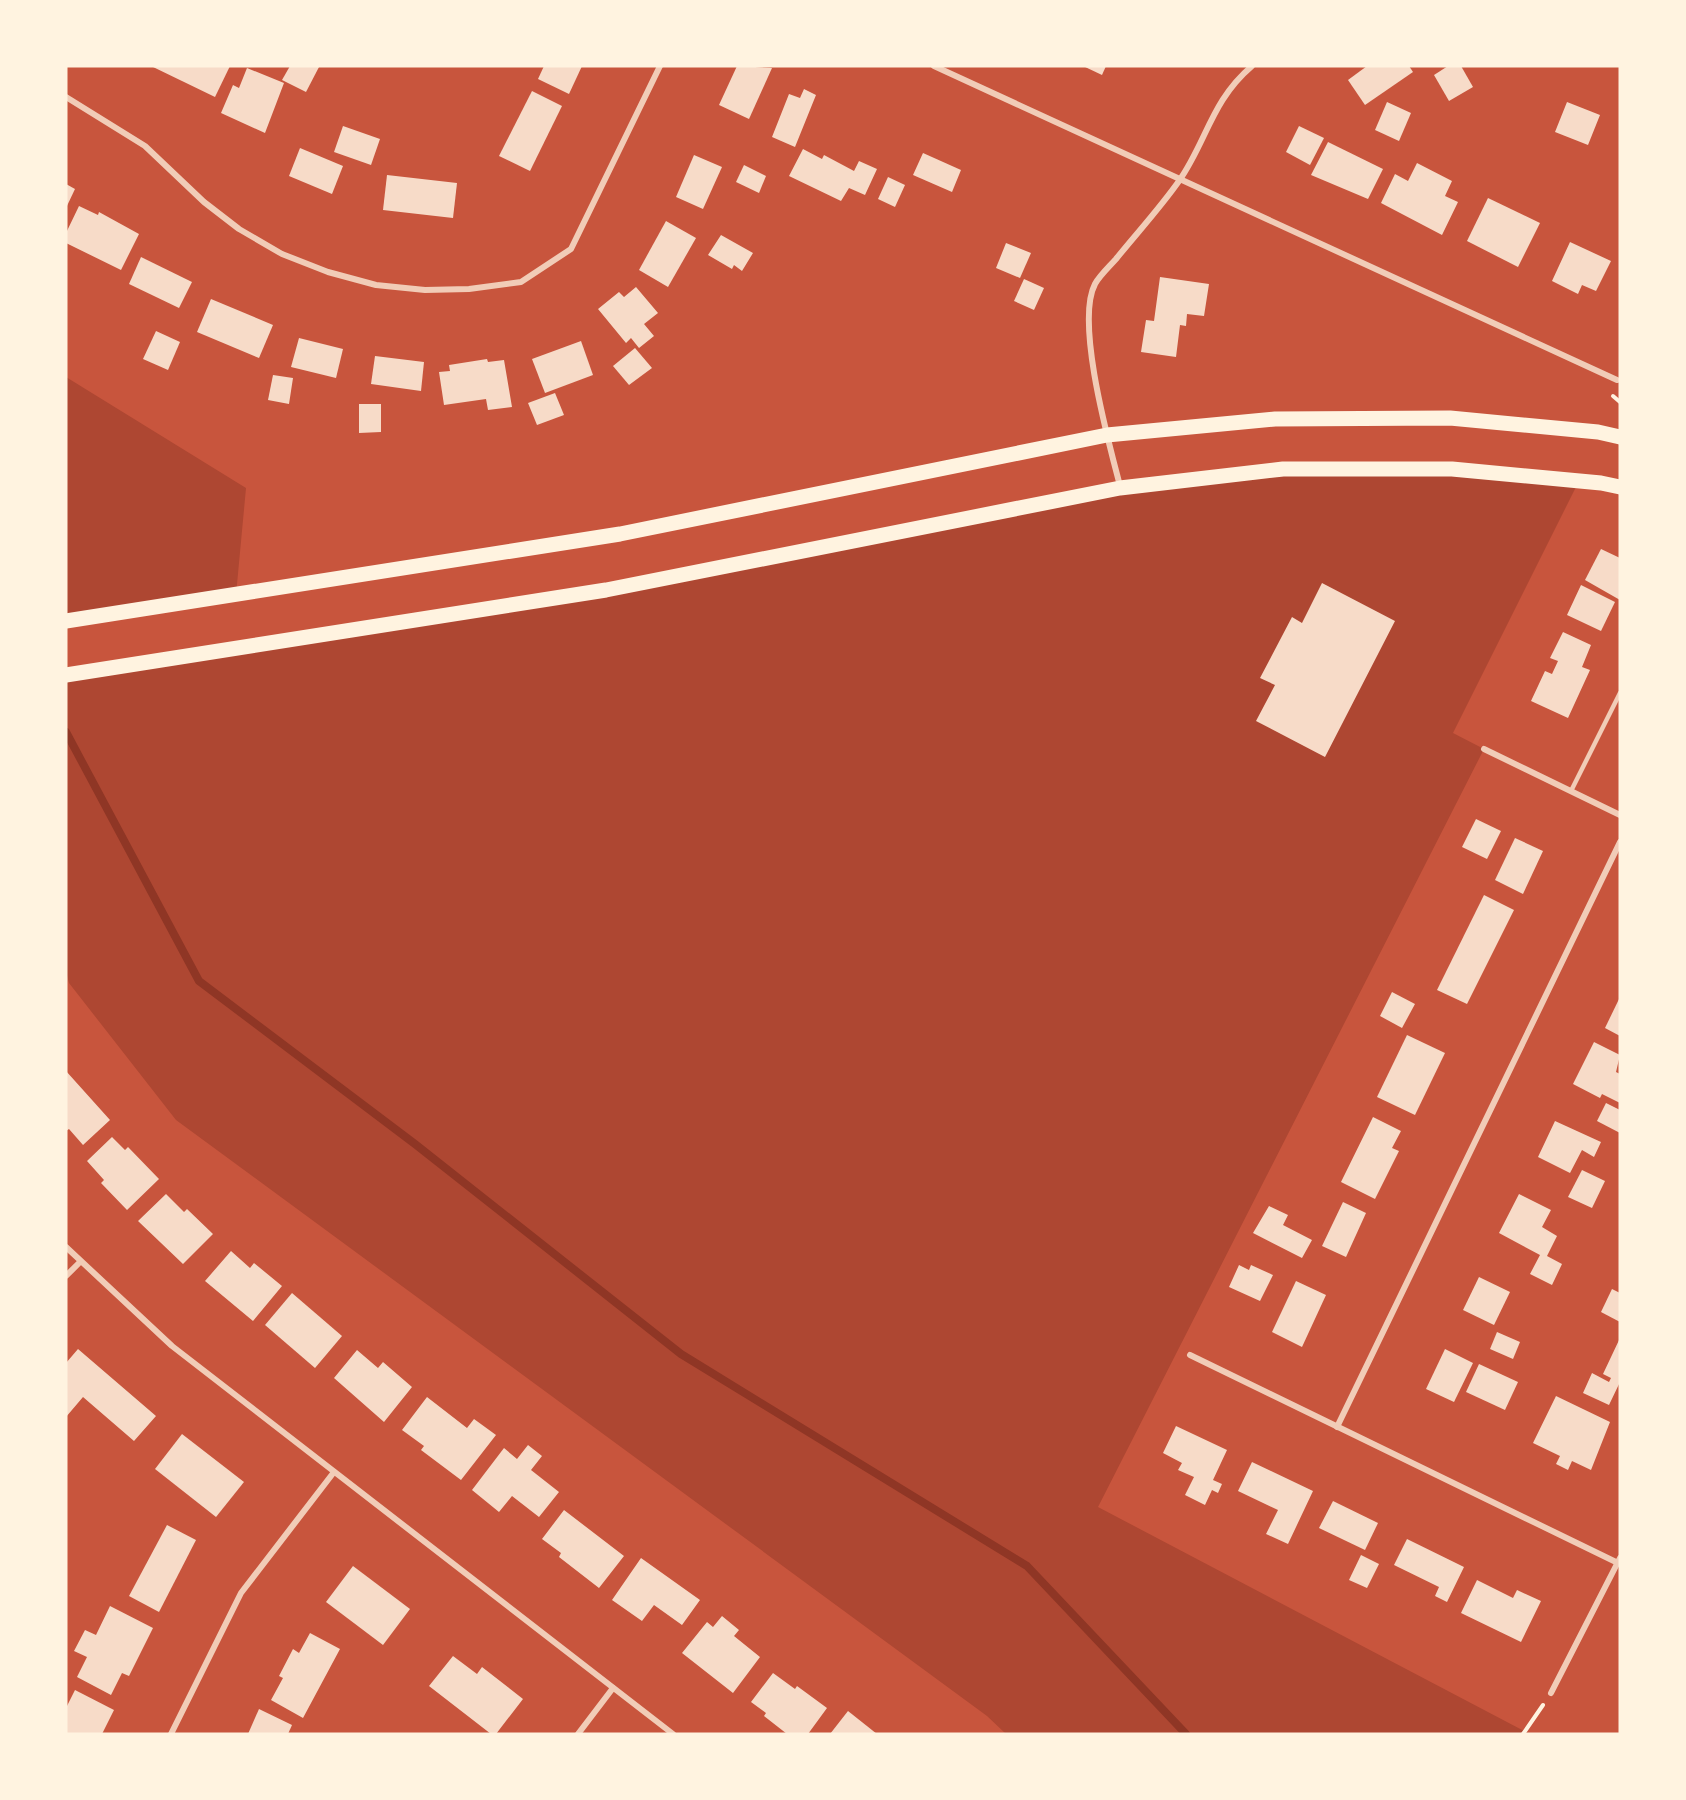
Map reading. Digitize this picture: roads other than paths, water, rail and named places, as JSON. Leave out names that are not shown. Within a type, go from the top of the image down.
[{"type":"main road","points":[[66,621],[620,534],[1107,435],[1275,419],[1450,418],[1598,432],[1620,437]]},
{"type":"main road","points":[[66,675],[606,590],[1120,488],[1282,469],[1452,469],[1601,483],[1620,487]]},
{"type":"street","points":[[66,97],[145,146],[204,202],[239,228],[282,254],[328,272],[376,285],[425,290],[469,289],[521,282],[571,249],[660,66]]},
{"type":"street","points":[[934,66],[1617,380]]},
{"type":"street","points":[[1120,488],[1107,435],[1089,329],[1095,284],[1180,180],[1213,113],[1230,87],[1252,66]]},
{"type":"street","points":[[1484,749],[1620,815]]},
{"type":"street","points":[[1337,1426],[1620,842]]},
{"type":"street","points":[[66,1247],[172,1346],[673,1734]]},
{"type":"street","points":[[66,1276],[80,1262]]},
{"type":"street","points":[[1190,1355],[1619,1560],[1551,1693]]},
{"type":"street","points":[[171,1734],[241,1593],[334,1472]]},
{"type":"street","points":[[578,1734],[613,1688]]},
{"type":"lane","points":[[1571,791],[1620,693]]},
{"type":"waterway","points":[[66,732],[199,981],[415,1144],[681,1354],[1027,1566],[1186,1734]]}]
